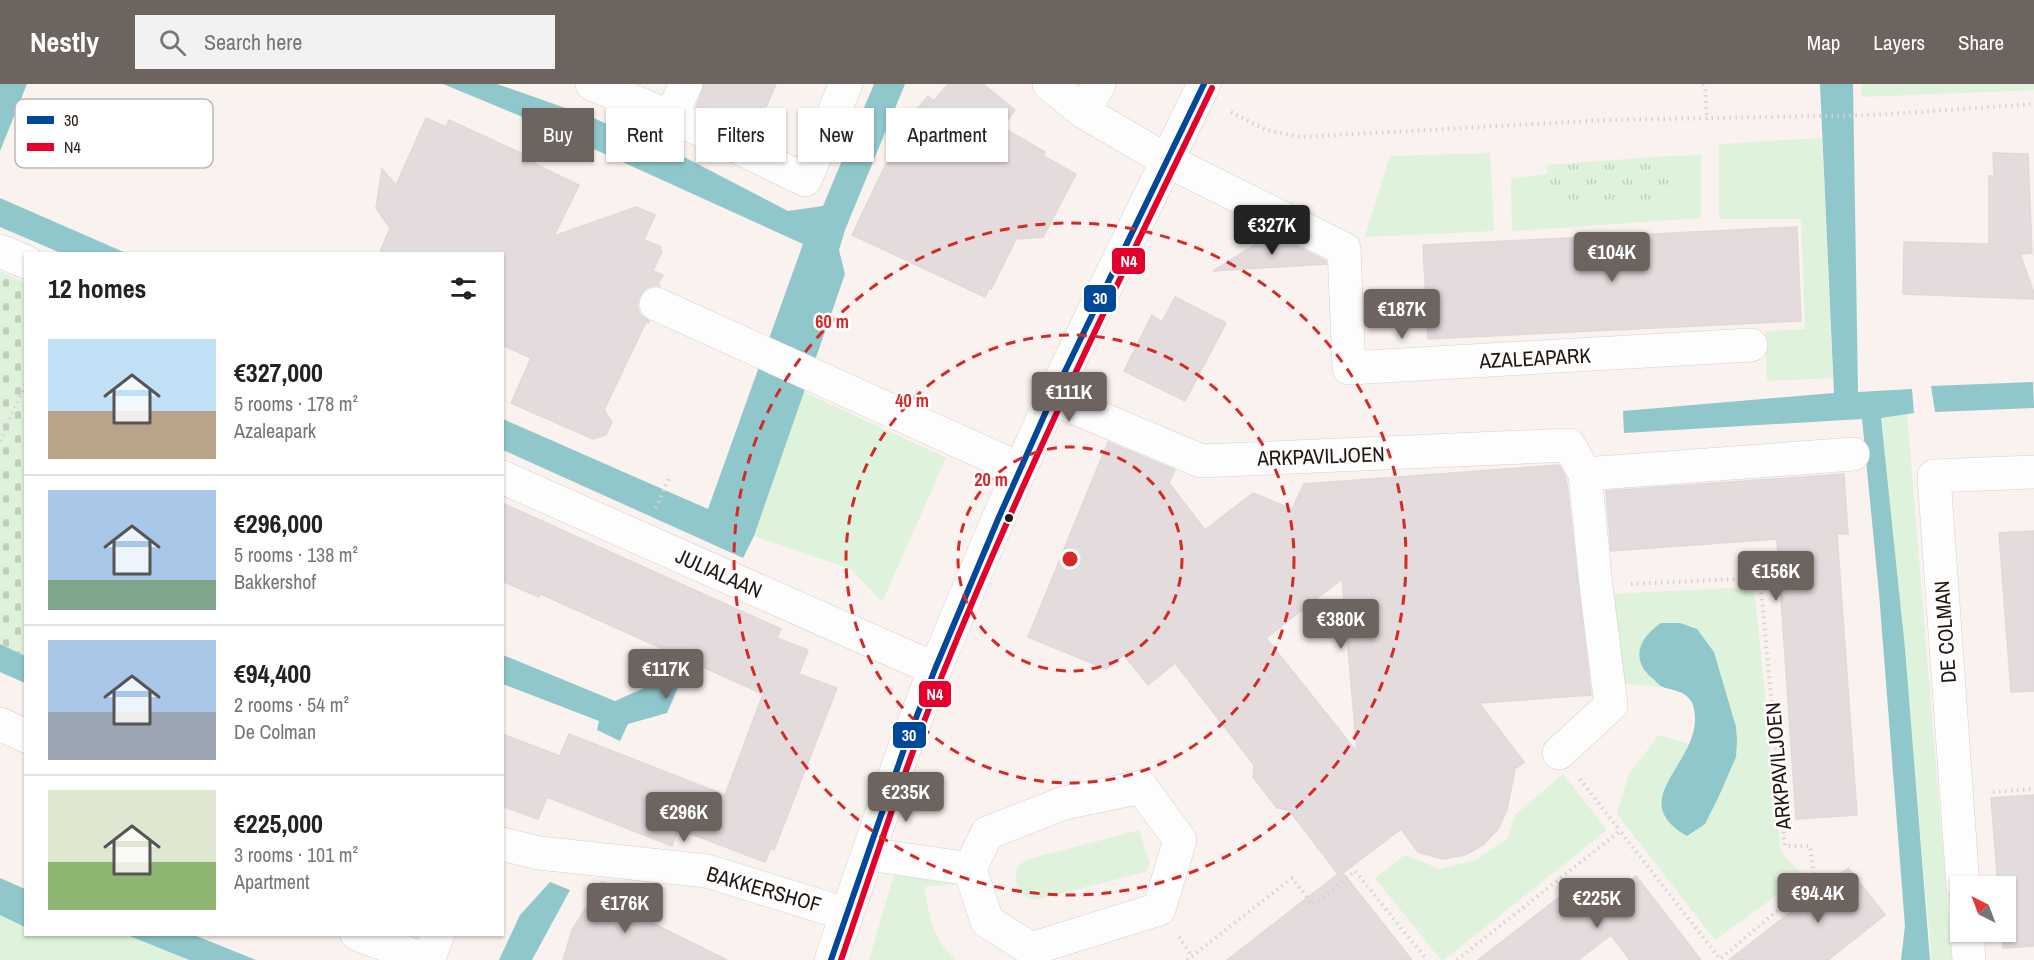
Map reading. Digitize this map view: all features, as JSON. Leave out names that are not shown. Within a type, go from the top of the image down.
[{"type":"street","points":[[592,84],[649,108]]},
{"type":"street","points":[[675,108],[686,84]]},
{"type":"street","points":[[684,123],[805,180],[846,84]]},
{"type":"street","points":[[1049,84],[1084,112],[1166,160]]},
{"type":"street","points":[[1084,112],[1099,84]]},
{"type":"street","points":[[831,960],[904,749],[935,669],[1052,398],[1201,89]]},
{"type":"street","name":"AZALEAPARK","points":[[1166,160],[1344,249],[1349,368],[1751,345]]},
{"type":"street","points":[[0,251],[24,261]]},
{"type":"street","points":[[656,304],[1020,469]]},
{"type":"street","name":"ARKPAVILJOEN","points":[[1052,398],[1201,461],[1569,445],[1585,474],[1611,705],[1559,753]]},
{"type":"street","points":[[1585,474],[1853,454]]},
{"type":"street","name":"DE COLMAN","points":[[1963,876],[1934,476],[2034,472]]},
{"type":"street","name":"JULIALAAN","points":[[504,478],[935,669]]},
{"type":"street","points":[[0,724],[24,735]]},
{"type":"street","points":[[1141,787],[1180,840],[1159,909],[1031,949],[987,921],[970,869],[987,833],[1065,803],[1141,787]]},
{"type":"street","name":"BAKKERSHOF","points":[[504,844],[539,853],[707,871],[846,914]]},
{"type":"street","points":[[868,854],[970,869]]},
{"type":"street","points":[[362,936],[426,960],[437,936]]},
{"type":"street","points":[[1968,942],[1969,960]]},
{"type":"path","points":[[1702,84],[1705,86],[1707,120]]},
{"type":"path","points":[[1201,89],[1266,130],[1301,137],[1606,120],[1707,120],[1874,115],[2034,104]]},
{"type":"path","points":[[0,441],[24,387]]},
{"type":"path","points":[[652,516],[669,478]]},
{"type":"path","name":"ARKPAVILJOEN","points":[[1559,753],[1719,959],[1785,905],[1814,877],[1810,846],[1785,846],[1760,578],[1596,586]]},
{"type":"path","points":[[1957,794],[2034,789]]},
{"type":"path","points":[[1457,960],[1620,831]]},
{"type":"path","points":[[1187,960],[1292,878],[1313,905],[1355,871],[1427,960]]},
{"type":"green space","points":[[1861,84],[2034,84],[2034,90],[1862,97]]},
{"type":"green space","points":[[1822,138],[1833,378],[1767,381],[1765,331],[1805,329],[1801,219],[1719,219],[1719,144]]},
{"type":"green space","points":[[1490,153],[1494,231],[1365,237],[1390,156]]},
{"type":"green space","points":[[1701,155],[1701,218],[1512,231],[1511,179],[1548,174],[1550,206],[1671,197],[1668,156]]},
{"type":"green space","points":[[1668,156],[1671,198],[1550,207],[1547,165]]},
{"type":"green space","points":[[0,271],[24,283],[24,656],[0,644]]},
{"type":"green space","points":[[804,392],[946,458],[882,602],[851,569],[754,536]]},
{"type":"green space","points":[[1907,414],[1952,960],[1930,960],[1931,950],[1881,418]]},
{"type":"green space","points":[[1754,587],[1781,852],[1803,876],[1715,940],[1617,814],[1629,774],[1659,735],[1689,744],[1683,759],[1668,781],[1673,828],[1714,652],[1644,671],[1662,687],[1625,684],[1612,594]]},
{"type":"green space","points":[[1563,774],[1607,830],[1444,960],[1441,960],[1375,878],[1405,855],[1440,869],[1476,860],[1508,838],[1515,815]]},
{"type":"green space","points":[[1139,830],[1150,864],[1145,872],[1035,900],[1022,895],[1015,882],[1017,867],[1026,860]]},
{"type":"green space","points":[[894,875],[955,879],[954,884],[924,887],[933,927],[942,945],[956,960],[869,960]]},
{"type":"green space","points":[[0,915],[24,927],[24,936],[129,936],[188,960],[0,960]]},
{"type":"water","points":[[0,84],[27,84],[21,99],[15,99],[15,114],[0,151]]},
{"type":"water","points":[[443,84],[497,84],[565,108],[522,108],[522,117]]},
{"type":"water","points":[[874,84],[905,84],[895,108],[886,108],[886,130],[874,159],[874,108],[864,108]]},
{"type":"water","points":[[1820,84],[1853,84],[1858,392],[1912,389],[1914,413],[1881,418],[1905,649],[1930,960],[1901,960],[1905,926],[1879,593],[1862,419],[1624,433],[1623,411],[1834,393]]},
{"type":"water","points":[[594,118],[606,123],[606,155],[594,149]]},
{"type":"water","points":[[684,157],[788,211],[823,206],[841,162],[873,162],[839,250],[845,274],[754,536],[743,558],[504,450],[504,419],[708,509],[803,244],[622,162],[684,162]]},
{"type":"water","points":[[0,198],[124,252],[59,252],[0,227]]},
{"type":"water","points":[[2033,382],[2034,408],[1935,412],[1931,386]]},
{"type":"water","points":[[1661,623],[1680,623],[1697,629],[1714,652],[1736,727],[1736,757],[1719,796],[1705,824],[1687,836],[1670,823],[1662,809],[1668,781],[1692,735],[1694,707],[1685,695],[1659,685],[1645,671],[1639,656],[1647,635]]},
{"type":"water","points":[[0,644],[24,656],[24,683],[0,672]]},
{"type":"water","points":[[504,655],[615,701],[653,684],[664,662],[684,674],[667,713],[628,724],[620,741],[597,730],[599,721],[504,684]]},
{"type":"water","points":[[0,878],[24,889],[24,927],[0,915]]},
{"type":"water","points":[[550,882],[570,890],[532,960],[499,960],[520,915]]},
{"type":"water","points":[[129,936],[196,936],[256,960],[189,960]]},
{"type":"building","points":[[704,84],[776,84],[765,108],[696,107]]},
{"type":"building","points":[[948,84],[983,84],[1015,110],[1008,119],[1008,108],[918,108],[928,96],[934,101]]},
{"type":"building","points":[[426,118],[446,127],[449,120],[522,153],[522,162],[531,162],[579,185],[554,236],[636,207],[655,215],[644,240],[661,247],[662,251],[653,271],[663,275],[657,285],[661,286],[654,285],[646,288],[639,297],[637,306],[640,314],[649,321],[646,322],[604,410],[612,422],[606,435],[593,439],[511,403],[531,358],[504,346],[504,252],[380,252],[390,228],[376,208],[382,169],[396,185]]},
{"type":"building","points":[[1008,130],[1045,152],[1043,156],[1076,174],[1043,237],[1016,239],[985,297],[852,235],[887,162],[1008,162]]},
{"type":"building","points":[[1993,153],[2028,154],[2032,253],[2020,254],[2034,299],[1903,294],[1904,242],[1989,244],[1989,176],[1994,176]]},
{"type":"building","points":[[1797,227],[1801,321],[1428,339],[1423,245]]},
{"type":"building","points":[[1272,234],[1326,261],[1326,264],[1213,271]]},
{"type":"building","points":[[1175,297],[1226,323],[1185,401],[1124,371],[1152,315],[1162,322]]},
{"type":"building","points":[[1108,442],[1175,470],[1169,483],[1205,530],[1253,493],[1292,509],[1304,484],[1559,465],[1566,478],[1591,695],[1479,703],[1524,762],[1515,769],[1507,810],[1498,829],[1483,845],[1465,855],[1443,859],[1418,852],[1401,829],[1343,873],[1412,960],[1227,960],[1338,874],[1289,810],[1277,808],[1253,777],[1254,765],[1175,663],[1148,685],[1124,655],[1106,669],[1028,637]],"holes":[[[1342,579],[1357,752],[1266,638]]]},
{"type":"building","points":[[1844,474],[1848,534],[1837,534],[1857,815],[1796,819],[1777,539],[1611,551],[1606,491]]},
{"type":"building","points":[[504,504],[781,629],[777,638],[808,650],[799,674],[837,688],[774,850],[771,848],[765,862],[678,829],[672,846],[547,797],[538,819],[504,807],[504,735],[560,756],[569,734],[725,795],[763,694],[541,594],[539,597],[504,582]]},
{"type":"building","points":[[2034,531],[2034,691],[2011,692],[1999,533]]},
{"type":"building","points":[[2034,795],[2034,946],[2003,948],[2003,942],[2016,942],[2016,876],[1997,876],[1991,798]]},
{"type":"building","points":[[1848,868],[1885,915],[1828,960],[1729,960]]},
{"type":"building","points":[[1636,876],[1701,960],[1630,960],[1611,935],[1578,960],[1478,960],[1575,885],[1593,909]]},
{"type":"building","points":[[602,882],[632,896],[624,909],[727,960],[563,960],[572,930]]},
{"type":"transit line","name":"30","points":[[831,960],[904,749],[999,517],[1052,398],[1204,84]]},
{"type":"transit line","name":"N4","points":[[841,960],[916,744],[974,598],[1073,378],[1212,88]]}]
